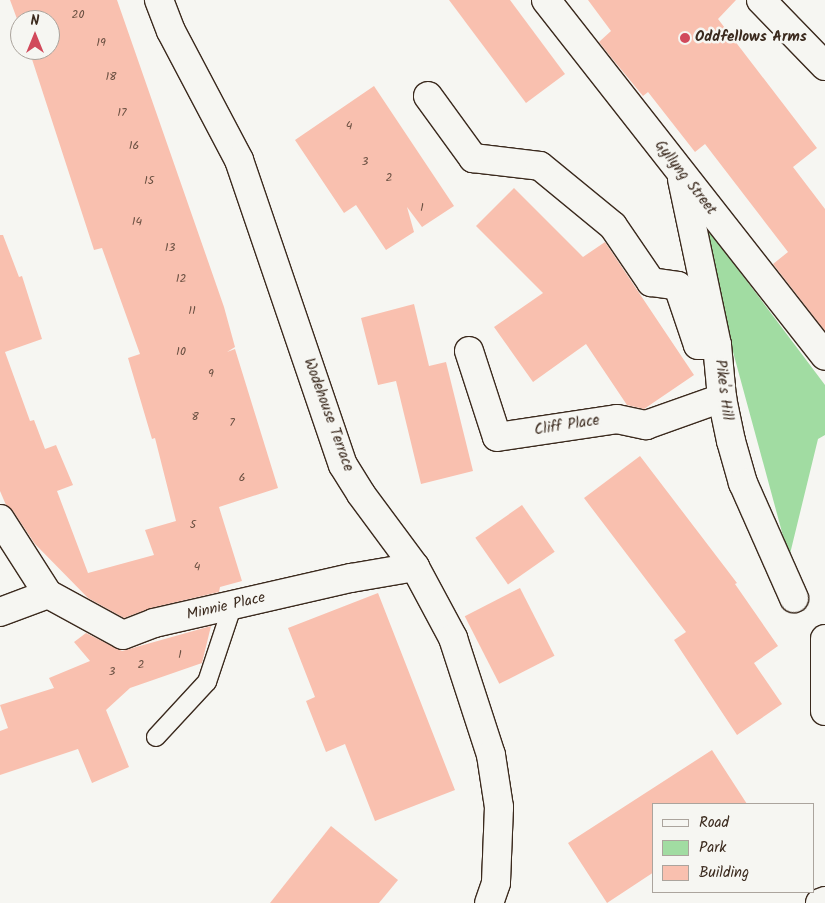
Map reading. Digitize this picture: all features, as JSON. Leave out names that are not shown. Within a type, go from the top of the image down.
[{"type":"street","name":"Wodehouse Terrace","points":[[159,0],[171,31],[238,160],[343,465],[361,494],[415,567],[453,638],[491,755],[499,807],[492,893]]},
{"type":"street","name":"Gyllyng Street","points":[[546,0],[825,356]]},
{"type":"street","points":[[761,0],[825,66]]},
{"type":"street","points":[[428,96],[473,158],[540,166],[613,226],[651,282],[678,286],[698,345],[718,345]]},
{"type":"street","name":"Pike's Hill","points":[[680,172],[718,345],[722,398],[743,482],[794,598]]},
{"type":"street","name":"Cliff Place","points":[[469,351],[497,437],[617,419],[646,425],[722,398]]},
{"type":"street","points":[[0,519],[48,594],[0,612]]},
{"type":"street","name":"Minnie Place","points":[[48,594],[123,635],[154,623],[232,607],[351,578],[415,567]]},
{"type":"street","points":[[825,639],[825,711]]},
{"type":"street","points":[[820,903],[825,901]]},
{"type":"lane","points":[[156,737],[207,682],[232,607]]},
{"type":"green space","points":[[695,212],[825,385],[825,435],[818,439],[789,558]]},
{"type":"building","points":[[10,0],[117,0],[224,307],[235,347],[227,352],[235,349],[278,488],[219,507],[242,581],[220,587],[219,592],[151,608],[124,618],[88,598],[35,544],[13,511],[6,505],[0,491],[0,235],[3,235],[19,277],[22,276],[42,339],[5,352],[30,421],[34,420],[45,449],[56,445],[73,485],[57,491],[88,573],[154,555],[145,530],[176,521],[155,438],[152,439],[128,358],[140,354],[102,248],[94,250],[32,60],[60,60],[60,10],[14,10]]},
{"type":"building","points":[[449,0],[510,0],[565,74],[526,103]]},
{"type":"building","points":[[588,0],[736,0],[718,19],[817,148],[793,167],[825,209],[825,331],[773,264],[788,252],[705,144],[695,152],[648,92],[643,96],[610,56],[599,42],[611,31]]},
{"type":"building","points":[[374,86],[454,206],[422,227],[407,207],[414,232],[386,250],[356,205],[344,213],[295,140]]},
{"type":"building","points":[[514,188],[583,257],[605,242],[694,375],[644,409],[627,405],[586,344],[533,382],[494,327],[543,293],[476,226]]},
{"type":"building","points":[[414,304],[429,366],[446,362],[473,471],[421,484],[396,381],[378,385],[361,318]]},
{"type":"building","points":[[640,456],[737,583],[735,584],[778,646],[754,663],[782,704],[737,735],[674,640],[686,632],[584,498]]},
{"type":"building","points":[[522,505],[555,552],[508,584],[475,538]]},
{"type":"building","points":[[520,588],[555,656],[499,684],[465,616]]},
{"type":"building","points":[[378,593],[455,790],[375,821],[345,744],[326,752],[306,701],[315,697],[288,628]]},
{"type":"building","points":[[211,626],[202,663],[130,688],[106,710],[129,767],[92,783],[78,749],[0,775],[0,731],[8,728],[0,705],[54,688],[49,678],[90,661],[74,642],[86,633],[122,651]]},
{"type":"building","points":[[712,750],[746,803],[652,803],[652,873],[607,903],[568,843]]},
{"type":"building","points":[[331,826],[398,880],[379,903],[270,903]]},
{"type":"place","name":"Oddfellows Arms","points":[[685,38]]}]
